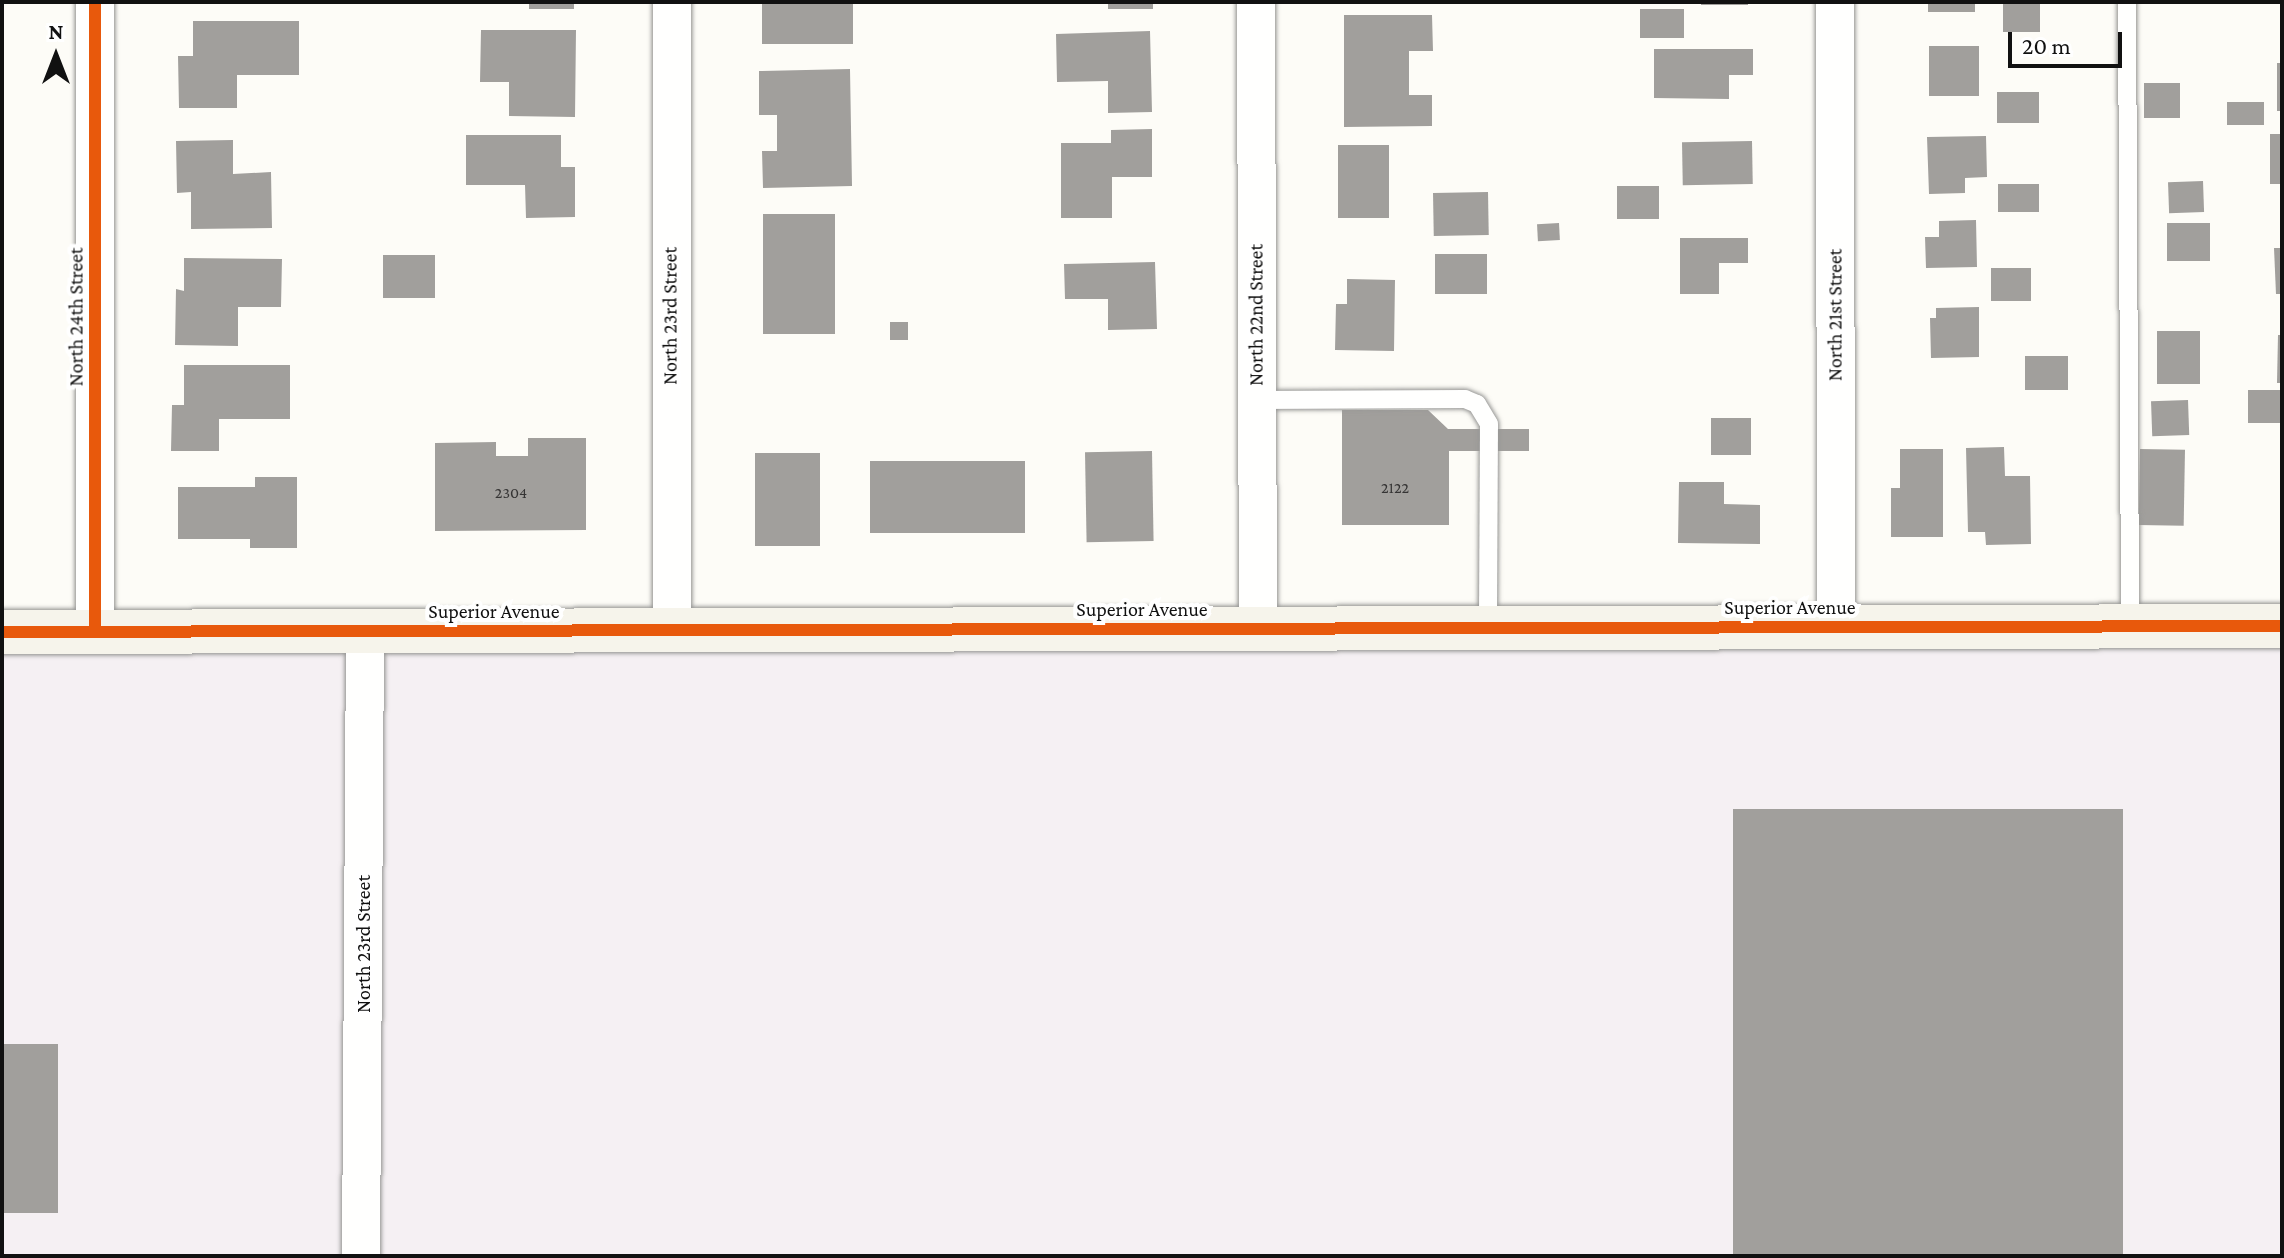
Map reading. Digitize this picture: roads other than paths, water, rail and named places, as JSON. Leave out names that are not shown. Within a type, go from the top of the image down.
[{"type":"street","name":"North 24th Street","points":[[95,2],[95,632]]},
{"type":"street","name":"North 23rd Street","points":[[672,2],[672,630]]},
{"type":"street","name":"North 22nd Street","points":[[1256,2],[1258,629]]},
{"type":"street","name":"North 21st Street","points":[[1835,2],[1836,627]]},
{"type":"street","name":"Superior Avenue","points":[[2,632],[2282,626]]},
{"type":"street","name":"North 23rd Street","points":[[361,1256],[365,632]]},
{"type":"lane","points":[[2127,2],[2130,626]]},
{"type":"lane","points":[[1256,400],[1465,399],[1477,404],[1489,424],[1488,628]]}]
